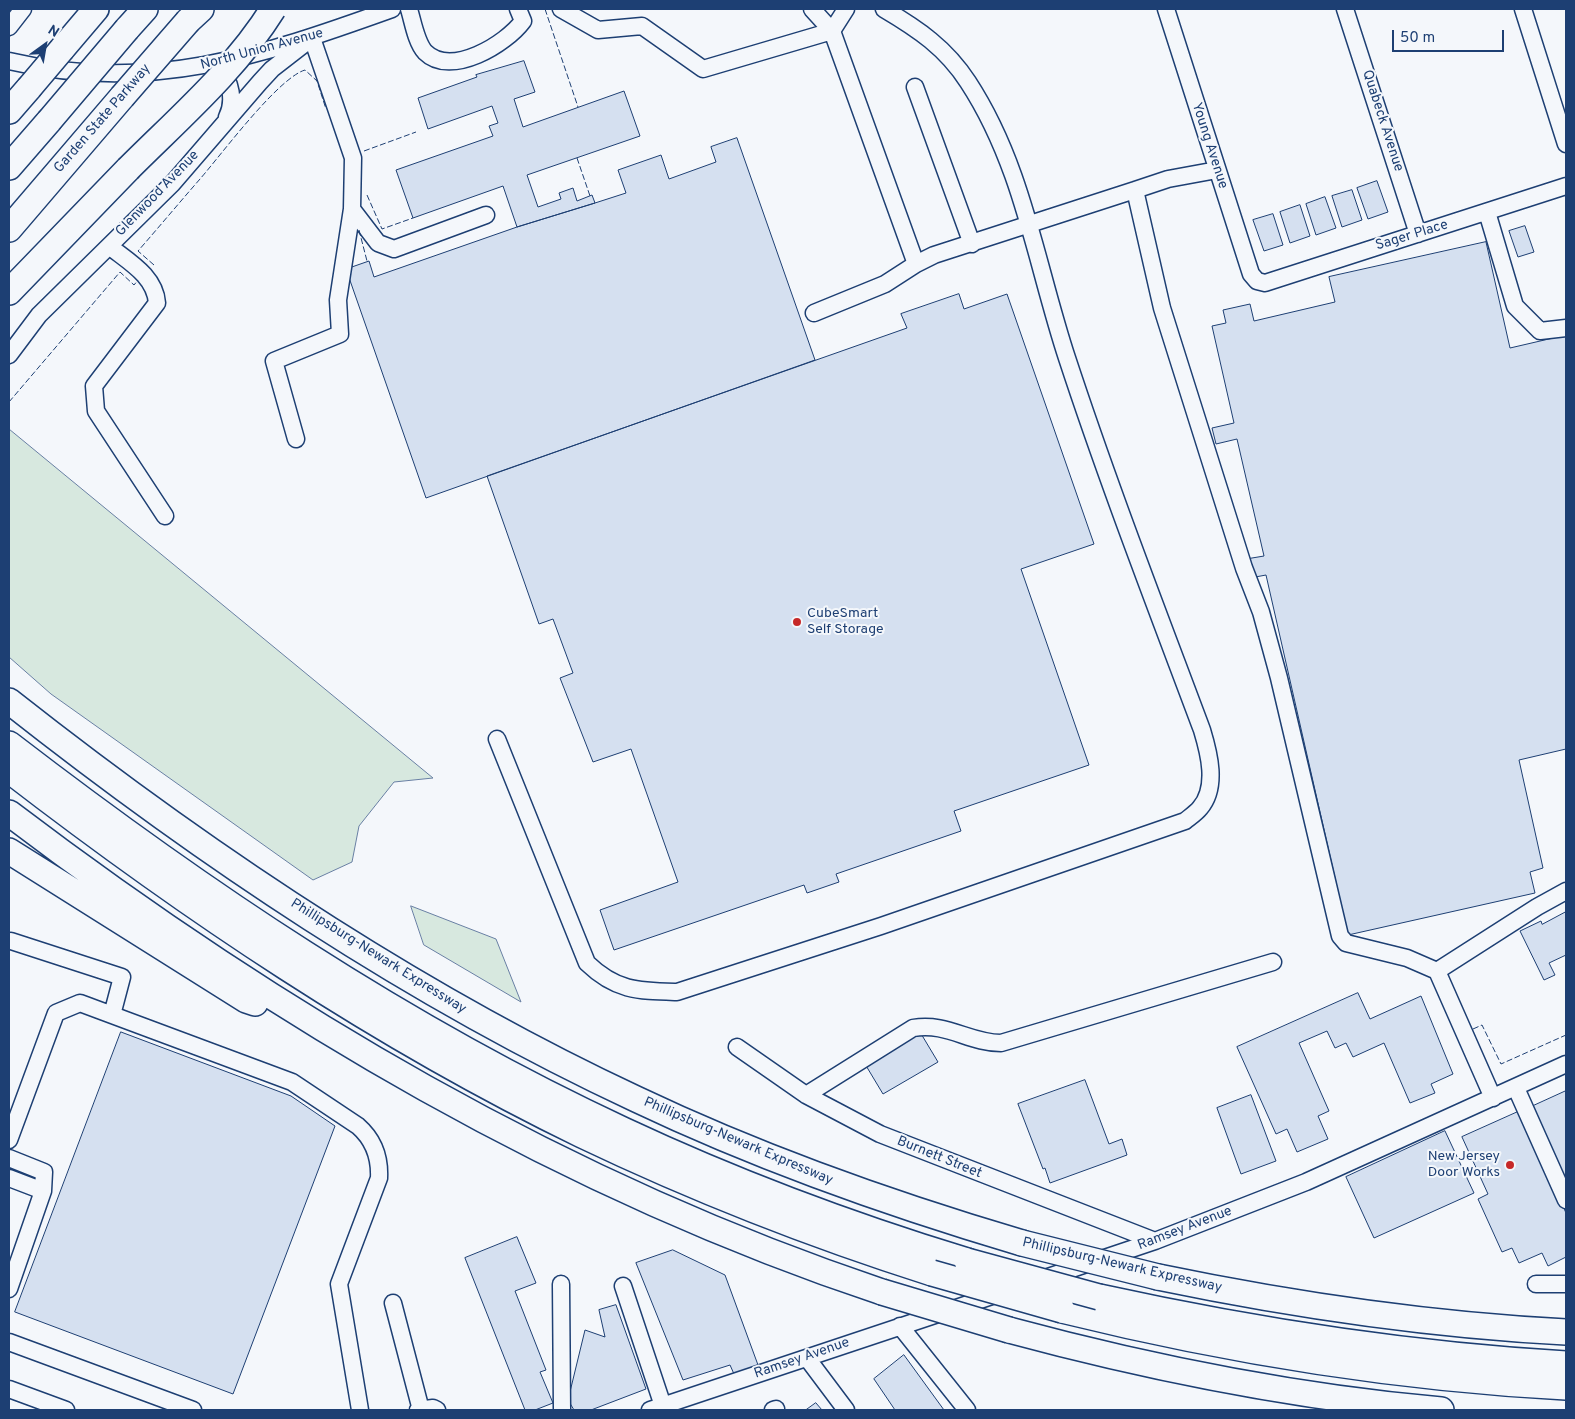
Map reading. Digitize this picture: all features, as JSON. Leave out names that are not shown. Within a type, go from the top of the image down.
[{"type":"highway","points":[[9,111],[96,9]]},
{"type":"highway","points":[[9,167],[144,9]]},
{"type":"highway","points":[[9,292],[231,65],[274,9]]},
{"type":"highway","name":"Garden State Parkway","points":[[9,229],[196,13]]},
{"type":"highway","name":"Phillipsburg-Newark Expressway","points":[[12,704],[140,800],[260,883],[370,954],[459,1008],[586,1075],[735,1143],[889,1202],[1022,1243],[1158,1277],[1266,1298],[1374,1314],[1566,1332]]},
{"type":"highway","points":[[9,744],[139,841],[282,938],[456,1044],[622,1130],[722,1173],[866,1229],[967,1261],[1100,1297],[1209,1321],[1317,1340],[1424,1353],[1566,1364]]},
{"type":"highway","points":[[9,770],[136,864],[296,973],[465,1074],[580,1134],[680,1179],[782,1221],[932,1273],[1062,1310],[1175,1336],[1337,1365],[1446,1378],[1566,1387]]},
{"type":"highway","points":[[9,813],[191,944],[304,1017],[473,1116],[589,1174],[689,1220],[791,1260],[882,1292],[1009,1330],[1111,1356],[1218,1379],[1326,1396],[1441,1410]]},
{"type":"highway","points":[[9,851],[246,1000],[304,1017]]},
{"type":"street","points":[[9,27],[23,9]]},
{"type":"street","name":"North Union Avenue","points":[[9,61],[62,71],[110,74],[174,71],[214,65],[312,38],[392,9]]},
{"type":"street","points":[[409,9],[422,47],[433,58],[442,60],[470,57],[497,45],[516,30],[522,21],[523,10]]},
{"type":"street","points":[[562,9],[598,30],[642,26],[703,69],[832,31],[846,9]]},
{"type":"street","points":[[812,9],[832,31],[916,264]]},
{"type":"street","points":[[497,739],[587,963],[602,976],[624,988],[649,992],[677,992],[872,929],[1185,821],[1200,808],[1208,793],[1210,772],[1207,748],[1074,378],[1046,287],[1031,226],[1007,156],[968,83],[953,61],[935,43],[884,9]]},
{"type":"street","name":"Young Avenue","points":[[1166,9],[1250,274],[1257,281]]},
{"type":"street","name":"Quabeck Avenue","points":[[1345,9],[1418,234]]},
{"type":"street","points":[[1524,9],[1566,144]]},
{"type":"street","points":[[296,439],[274,361],[340,334],[338,300],[352,209],[354,158],[312,38]]},
{"type":"street","name":"Glenwood Avenue","points":[[9,355],[39,315],[172,184],[272,69],[312,38]]},
{"type":"street","points":[[214,65],[223,73],[230,88],[231,106],[225,122]]},
{"type":"street","points":[[915,87],[972,244]]},
{"type":"street","points":[[814,313],[885,284],[934,255],[1031,226],[1168,179],[1217,170]]},
{"type":"street","name":"Sager Place","points":[[1257,281],[1265,282],[1566,186]]},
{"type":"street","points":[[1135,190],[1162,308],[1244,568],[1261,612],[1280,678],[1340,936],[1346,943],[1407,958],[1437,971],[1493,1098]]},
{"type":"street","points":[[352,209],[378,243],[394,249],[486,215]]},
{"type":"street","points":[[1487,212],[1515,306],[1540,331],[1566,328]]},
{"type":"street","points":[[109,246],[152,282],[156,292],[156,303],[94,386],[96,410],[165,516]]},
{"type":"street","points":[[1437,971],[1537,907],[1566,891]]},
{"type":"street","points":[[11,941],[122,978],[112,1015]]},
{"type":"street","points":[[806,1095],[913,1028],[925,1026],[946,1028],[987,1043],[1001,1043],[1273,962]]},
{"type":"street","points":[[9,1140],[56,1013],[80,1003],[292,1082],[368,1135],[378,1157],[379,1178],[339,1284],[360,1410]]},
{"type":"street","name":"Burnett Street","points":[[737,1047],[806,1095],[880,1134],[1155,1241]]},
{"type":"street","name":"Ramsey Avenue","points":[[657,1408],[1155,1241],[1306,1182],[1566,1064]]},
{"type":"street","points":[[1516,1088],[1566,1200]]},
{"type":"street","points":[[9,1158],[44,1172],[43,1191],[12,1272],[9,1290]]},
{"type":"street","points":[[9,1178],[43,1191]]},
{"type":"street","points":[[561,1284],[562,1410]]},
{"type":"street","points":[[1536,1284],[1566,1284]]},
{"type":"street","points":[[624,1286],[657,1408]]},
{"type":"street","points":[[393,1302],[420,1410],[433,1408],[437,1410]]},
{"type":"street","points":[[900,1326],[967,1410]]},
{"type":"street","points":[[9,1342],[193,1410]]},
{"type":"street","points":[[807,1358],[846,1410]]},
{"type":"street","points":[[9,1389],[66,1410]]},
{"type":"shaded area","points":[[9,429],[433,778],[394,782],[359,826],[352,862],[313,880],[51,694],[9,657]]},
{"type":"shaded area","points":[[411,906],[496,939],[521,1002],[424,945]]},
{"type":"building","points":[[524,61],[535,92],[514,99],[523,127],[624,91],[640,136],[527,175],[538,207],[561,199],[559,193],[573,188],[577,201],[592,195],[595,203],[517,227],[503,186],[413,218],[396,170],[493,136],[489,126],[498,123],[492,106],[428,129],[418,98],[477,77],[476,75]]},
{"type":"building","points":[[737,138],[815,360],[426,498],[346,269],[369,261],[374,277],[517,227],[626,193],[618,170],[661,155],[669,179],[716,162],[711,147]]},
{"type":"building","points":[[1377,181],[1388,212],[1368,219],[1357,188]]},
{"type":"building","points":[[1352,190],[1362,220],[1342,227],[1332,196]]},
{"type":"building","points":[[1325,197],[1336,228],[1316,235],[1306,204]]},
{"type":"building","points":[[1300,205],[1310,236],[1290,243],[1280,212]]},
{"type":"building","points":[[1273,214],[1283,245],[1264,251],[1253,220]]},
{"type":"building","points":[[1525,226],[1534,252],[1518,257],[1509,231]]},
{"type":"building","points":[[1486,242],[1510,348],[1566,335],[1566,749],[1519,760],[1543,868],[1530,872],[1535,893],[1348,935],[1266,575],[1250,578],[1246,559],[1264,556],[1237,439],[1216,444],[1212,428],[1234,423],[1212,326],[1226,323],[1223,310],[1250,304],[1254,321],[1335,302],[1329,277]]},
{"type":"building","name":"CubeSmart Self Storage","points":[[959,294],[964,309],[1007,294],[1094,544],[1021,569],[1089,765],[954,811],[961,831],[836,874],[839,882],[807,893],[804,885],[614,950],[600,910],[678,882],[631,749],[593,762],[560,678],[573,673],[553,619],[539,624],[487,476],[907,328],[901,314]]},
{"type":"building","points":[[1566,912],[1566,955],[1549,963],[1555,975],[1544,980],[1520,931],[1541,921],[1542,924]]},
{"type":"building","points":[[1358,993],[1370,1019],[1421,996],[1453,1074],[1431,1084],[1435,1093],[1410,1103],[1384,1043],[1353,1057],[1346,1043],[1335,1048],[1327,1031],[1299,1043],[1329,1111],[1318,1116],[1328,1139],[1297,1152],[1287,1129],[1276,1134],[1237,1047]]},
{"type":"building","points":[[121,1032],[291,1096],[335,1126],[233,1394],[15,1312]]},
{"type":"building","points":[[920,1032],[938,1062],[883,1094],[865,1064]]},
{"type":"building","points":[[1085,1080],[1109,1144],[1122,1139],[1127,1155],[1050,1183],[1018,1104]]},
{"type":"building","points":[[1566,1091],[1566,1184],[1531,1107]]},
{"type":"building","points":[[1251,1095],[1276,1161],[1241,1174],[1217,1108]]},
{"type":"building","name":"New Jersey Door Works","points":[[1520,1111],[1566,1213],[1566,1257],[1548,1266],[1542,1253],[1519,1263],[1512,1248],[1502,1252],[1478,1199],[1488,1194],[1462,1137]]},
{"type":"building","points":[[1445,1131],[1474,1193],[1374,1238],[1346,1177]]},
{"type":"building","points":[[517,1237],[536,1283],[515,1291],[546,1370],[540,1372],[553,1403],[535,1410],[525,1410],[465,1258]]},
{"type":"building","points":[[673,1250],[725,1275],[758,1365],[734,1374],[730,1365],[683,1380],[636,1263]]},
{"type":"building","points":[[616,1305],[646,1389],[591,1410],[574,1410],[568,1400],[585,1330],[605,1337],[599,1310]]},
{"type":"building","points":[[904,1355],[944,1410],[895,1410],[874,1379]]},
{"type":"building","points":[[816,1403],[822,1410],[806,1410]]},
{"type":"fence","points":[[545,9],[578,107]]},
{"type":"fence","points":[[154,265],[138,251],[250,119],[280,87],[305,70],[317,81],[326,109]]},
{"type":"fence","points":[[364,151],[416,132]]},
{"type":"fence","points":[[577,158],[590,196]]},
{"type":"fence","points":[[367,195],[382,229],[413,218]]},
{"type":"fence","points":[[359,230],[367,261]]},
{"type":"fence","points":[[9,402],[120,272],[134,285],[138,280]]},
{"type":"fence","points":[[1473,1029],[1482,1025],[1501,1064],[1566,1035]]},
{"type":"place","name":"CubeSmart Self Storage","points":[[797,622]]},
{"type":"place","name":"New Jersey Door Works","points":[[1510,1165]]}]
